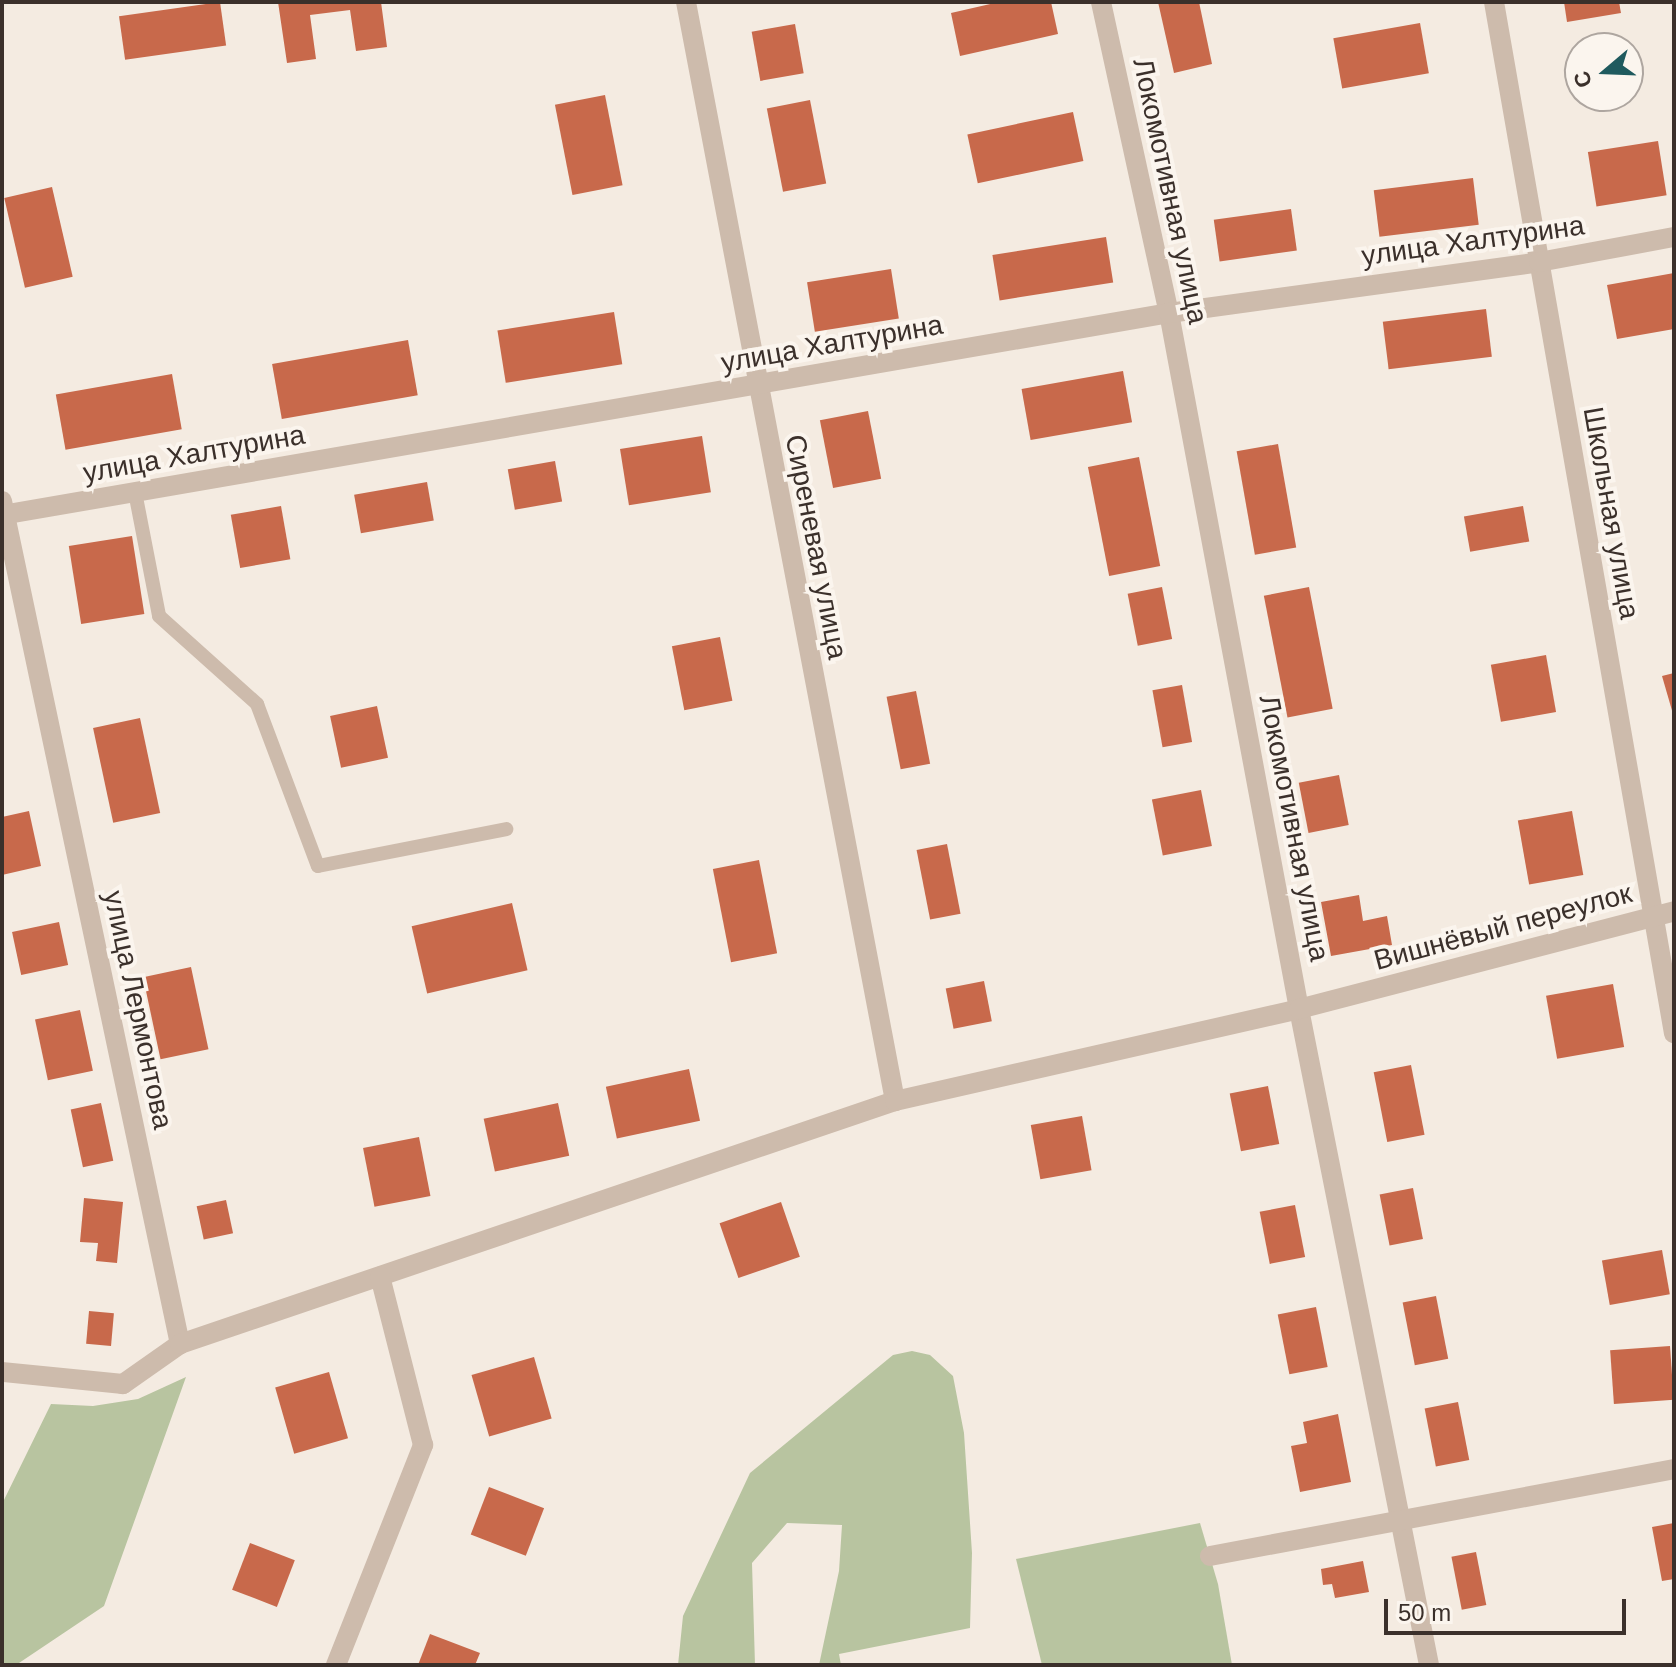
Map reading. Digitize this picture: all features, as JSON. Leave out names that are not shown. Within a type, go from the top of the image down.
[{"type":"street","name":"Сиреневая улица","points":[[686,2],[895,1101]]},
{"type":"street","name":"Локомотивная улица","points":[[1101,2],[1169,313],[1299,1009],[1429,1665]]},
{"type":"street","name":"Школьная улица","points":[[1494,2],[1674,1033]]},
{"type":"street","name":"улица Халтурина","points":[[3,510],[135,492],[1169,313],[1539,262],[1674,237]]},
{"type":"street","name":"улица Лермонтова","points":[[3,510],[180,1344]]},
{"type":"street","name":"Вишнёвый переулок","points":[[180,1344],[895,1101],[1299,1009],[1674,911]]},
{"type":"street","points":[[336,1665],[423,1445],[380,1276]]},
{"type":"street","points":[[2,1372],[123,1384],[180,1344]]},
{"type":"street","points":[[1210,1556],[1674,1469]]},
{"type":"lane","points":[[135,492],[159,616],[257,704],[318,866],[506,829]]},
{"type":"green space","points":[[912,1351],[930,1355],[953,1376],[964,1433],[972,1553],[970,1628],[839,1654],[841,1665],[819,1665],[839,1571],[842,1525],[787,1523],[752,1563],[755,1665],[678,1665],[683,1616],[750,1473],[893,1355]]},
{"type":"green space","points":[[186,1377],[104,1606],[16,1665],[2,1665],[2,1504],[51,1404],[93,1406],[138,1399]]},
{"type":"green space","points":[[1200,1523],[1218,1584],[1232,1665],[1042,1665],[1016,1559]]},
{"type":"building","points":[[220,2],[226,46],[125,60],[119,16]]},
{"type":"building","points":[[278,2],[381,2],[387,47],[356,51],[350,10],[310,15],[316,59],[287,63]]},
{"type":"building","points":[[999,2],[1051,2],[1058,34],[960,56],[951,13]]},
{"type":"building","points":[[1158,2],[1199,2],[1212,64],[1174,73]]},
{"type":"building","points":[[1564,2],[1619,2],[1621,13],[1567,22]]},
{"type":"building","points":[[1420,23],[1429,73],[1342,89],[1333,38]]},
{"type":"building","points":[[795,24],[804,73],[760,81],[752,32]]},
{"type":"building","points":[[605,95],[623,185],[572,195],[555,105]]},
{"type":"building","points":[[810,100],[826,183],[783,192],[767,108]]},
{"type":"building","points":[[1073,112],[1083,161],[978,183],[967,134]]},
{"type":"building","points":[[1658,141],[1667,195],[1596,206],[1588,152]]},
{"type":"building","points":[[1473,178],[1479,225],[1379,237],[1374,190]]},
{"type":"building","points":[[52,187],[73,277],[25,288],[4,198]]},
{"type":"building","points":[[1291,209],[1297,251],[1220,261],[1214,220]]},
{"type":"building","points":[[1106,237],[1113,282],[1000,300],[992,255]]},
{"type":"building","points":[[891,269],[899,318],[815,332],[807,282]]},
{"type":"building","points":[[1674,273],[1674,329],[1617,339],[1607,285]]},
{"type":"building","points":[[1486,309],[1492,357],[1389,369],[1383,322]]},
{"type":"building","points":[[614,312],[622,364],[506,383],[497,330]]},
{"type":"building","points":[[408,340],[418,395],[282,419],[272,364]]},
{"type":"building","points":[[1123,371],[1132,422],[1031,440],[1022,389]]},
{"type":"building","points":[[172,374],[182,429],[66,450],[56,394]]},
{"type":"building","points":[[868,411],[881,479],[833,488],[820,420]]},
{"type":"building","points":[[702,436],[711,492],[629,505],[620,449]]},
{"type":"building","points":[[1278,444],[1296,547],[1255,555],[1237,451]]},
{"type":"building","points":[[1139,457],[1160,566],[1109,576],[1088,467]]},
{"type":"building","points":[[555,461],[562,501],[515,510],[508,469]]},
{"type":"building","points":[[427,482],[434,520],[361,533],[354,495]]},
{"type":"building","points":[[281,506],[290,559],[240,568],[231,515]]},
{"type":"building","points":[[1523,506],[1529,541],[1470,552],[1464,516]]},
{"type":"building","points":[[132,536],[144,614],[81,624],[69,546]]},
{"type":"building","points":[[1162,587],[1172,639],[1138,646],[1128,594]]},
{"type":"building","points":[[1309,587],[1333,709],[1288,717],[1264,596]]},
{"type":"building","points":[[720,637],[732,701],[684,710],[672,646]]},
{"type":"building","points":[[1546,655],[1556,712],[1501,722],[1491,665]]},
{"type":"building","points":[[1674,673],[1674,714],[1673,714],[1662,676]]},
{"type":"building","points":[[1182,685],[1192,742],[1163,747],[1152,690]]},
{"type":"building","points":[[916,691],[930,764],[901,769],[887,697]]},
{"type":"building","points":[[377,706],[388,758],[341,768],[330,716]]},
{"type":"building","points":[[140,718],[160,813],[113,823],[93,728]]},
{"type":"building","points":[[1339,775],[1349,825],[1308,833],[1299,783]]},
{"type":"building","points":[[1201,790],[1212,846],[1163,855],[1152,800]]},
{"type":"building","points":[[29,811],[41,866],[2,875],[2,817]]},
{"type":"building","points":[[1572,811],[1583,875],[1529,885],[1518,821]]},
{"type":"building","points":[[947,844],[961,914],[930,920],[917,850]]},
{"type":"building","points":[[759,860],[777,953],[731,962],[713,869]]},
{"type":"building","points":[[1359,895],[1363,921],[1387,916],[1392,945],[1331,956],[1321,902]]},
{"type":"building","points":[[512,903],[528,970],[427,993],[412,926]]},
{"type":"building","points":[[59,922],[68,965],[21,975],[12,932]]},
{"type":"building","points":[[191,967],[208,1049],[161,1059],[143,977]]},
{"type":"building","points":[[984,981],[992,1021],[954,1029],[946,988]]},
{"type":"building","points":[[1613,984],[1624,1047],[1557,1059],[1546,996]]},
{"type":"building","points":[[80,1010],[93,1071],[48,1080],[35,1020]]},
{"type":"building","points":[[1411,1065],[1425,1135],[1387,1142],[1374,1072]]},
{"type":"building","points":[[689,1069],[700,1121],[617,1139],[606,1087]]},
{"type":"building","points":[[1268,1086],[1279,1144],[1241,1151],[1230,1093]]},
{"type":"building","points":[[101,1103],[113,1161],[83,1167],[71,1109]]},
{"type":"building","points":[[558,1103],[569,1156],[495,1172],[484,1119]]},
{"type":"building","points":[[1082,1116],[1092,1170],[1040,1179],[1031,1125]]},
{"type":"building","points":[[419,1137],[430,1196],[374,1207],[363,1148]]},
{"type":"building","points":[[1413,1188],[1423,1239],[1390,1246],[1380,1194]]},
{"type":"building","points":[[84,1198],[123,1202],[117,1263],[96,1261],[98,1243],[80,1242]]},
{"type":"building","points":[[226,1200],[233,1233],[204,1239],[197,1206]]},
{"type":"building","points":[[781,1202],[800,1257],[738,1278],[720,1223]]},
{"type":"building","points":[[1295,1205],[1305,1257],[1270,1264],[1260,1212]]},
{"type":"building","points":[[1662,1250],[1670,1294],[1610,1305],[1602,1261]]},
{"type":"building","points":[[1436,1296],[1448,1359],[1415,1365],[1403,1302]]},
{"type":"building","points":[[1316,1307],[1328,1367],[1289,1374],[1278,1314]]},
{"type":"building","points":[[89,1311],[114,1313],[111,1346],[86,1344]]},
{"type":"building","points":[[1670,1346],[1674,1400],[1614,1404],[1610,1350]]},
{"type":"building","points":[[534,1357],[552,1419],[489,1436],[472,1375]]},
{"type":"building","points":[[329,1372],[348,1438],[294,1454],[275,1387]]},
{"type":"building","points":[[1458,1402],[1469,1460],[1436,1466],[1425,1408]]},
{"type":"building","points":[[1338,1414],[1351,1482],[1300,1492],[1291,1446],[1307,1443],[1303,1422]]},
{"type":"building","points":[[489,1487],[544,1508],[526,1556],[471,1535]]},
{"type":"building","points":[[1674,1523],[1674,1579],[1662,1581],[1652,1527]]},
{"type":"building","points":[[250,1543],[295,1560],[277,1607],[232,1590]]},
{"type":"building","points":[[1476,1552],[1486,1605],[1462,1610],[1451,1557]]},
{"type":"building","points":[[1363,1561],[1369,1592],[1335,1598],[1332,1584],[1323,1585],[1321,1569]]},
{"type":"building","points":[[430,1634],[480,1653],[475,1665],[418,1665]]}]
